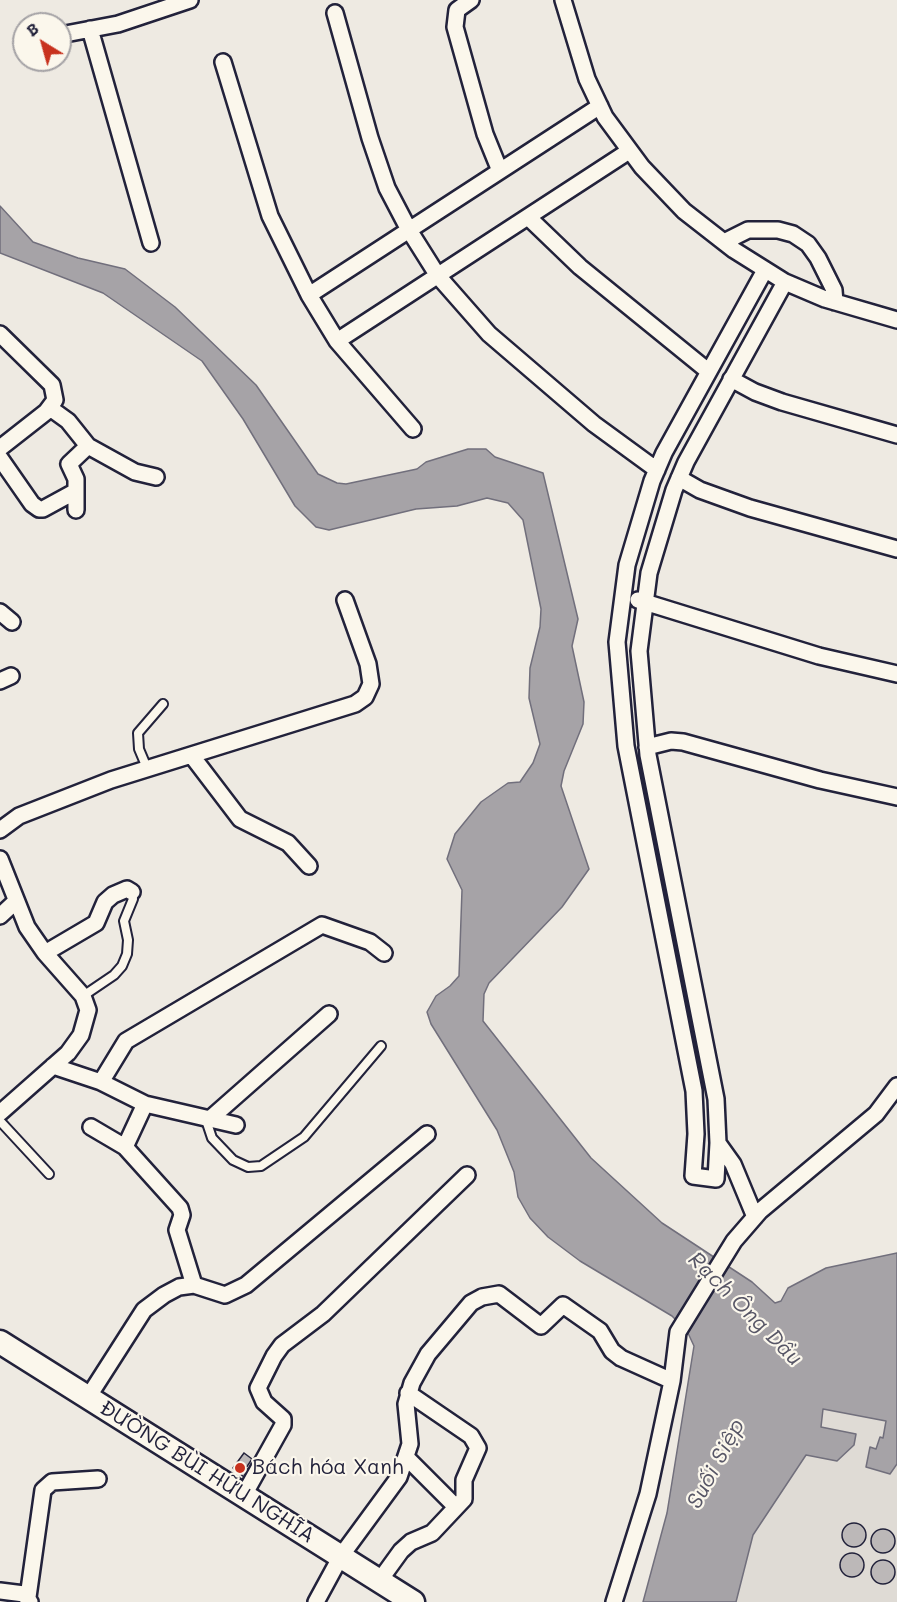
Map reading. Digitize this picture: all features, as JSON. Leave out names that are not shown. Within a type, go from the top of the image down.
[{"type":"main road","name":"ĐƯỜNG BÙI HỮU NGHĨA","points":[[0,1342],[87,1399],[413,1602]]},
{"type":"street","points":[[72,33],[118,24],[190,0]]},
{"type":"street","points":[[471,0],[457,10],[455,27],[485,134],[500,171]]},
{"type":"street","points":[[563,0],[587,79],[600,106],[629,151],[684,210],[724,242],[785,282],[835,302],[897,321]]},
{"type":"street","points":[[335,13],[370,138],[387,188],[409,230],[438,276],[489,334],[594,424],[657,470]]},
{"type":"street","points":[[90,29],[151,243]]},
{"type":"street","points":[[223,62],[270,216],[309,295],[337,341],[413,429]]},
{"type":"street","points":[[309,295],[600,106]]},
{"type":"street","points":[[337,341],[629,151]]},
{"type":"street","points":[[528,217],[538,230],[588,273],[708,371]]},
{"type":"street","points":[[724,242],[748,230],[761,228],[793,234],[808,244],[818,258],[834,290],[835,302]]},
{"type":"street","points":[[765,270],[708,371],[657,470],[627,565],[617,642],[626,746],[694,1090],[696,1134],[693,1176],[716,1179],[718,1143],[716,1099],[647,747],[639,661],[650,567],[679,478],[785,282]]},
{"type":"street","points":[[0,334],[52,385],[54,400],[50,408],[0,448]]},
{"type":"street","points":[[731,379],[755,393],[897,435]]},
{"type":"street","points":[[50,408],[68,421],[88,446],[135,471],[156,477]]},
{"type":"street","points":[[76,510],[76,479],[69,464],[88,446]]},
{"type":"street","points":[[0,458],[32,504],[39,509],[76,491]]},
{"type":"street","points":[[679,478],[700,490],[750,508],[897,549]]},
{"type":"street","points":[[623,595],[800,650],[897,674]]},
{"type":"street","points":[[1,826],[20,816],[147,768],[355,704],[365,697],[371,684],[368,664],[345,600]]},
{"type":"street","points":[[0,612],[12,622]]},
{"type":"street","points":[[647,747],[671,741],[683,742],[809,777],[897,797]]},
{"type":"street","points":[[192,756],[240,819],[288,843],[309,866]]},
{"type":"street","points":[[0,859],[15,902],[27,927],[45,953],[83,996],[88,1010],[86,1024],[68,1053],[0,1113]]},
{"type":"street","points":[[45,953],[96,924],[105,902],[113,895],[127,889],[132,892]]},
{"type":"street","points":[[0,916],[15,902]]},
{"type":"street","points":[[100,1082],[126,1041],[295,943],[314,929],[330,926],[338,932],[370,942],[384,953]]},
{"type":"street","points":[[209,1119],[329,1014]]},
{"type":"street","points":[[685,1046],[704,1040]]},
{"type":"street","points":[[53,1066],[100,1082],[145,1104],[236,1125]]},
{"type":"street","points":[[614,1602],[648,1494],[672,1381],[678,1332],[734,1241],[754,1217],[876,1114],[897,1086]]},
{"type":"street","points":[[125,1147],[145,1104]]},
{"type":"street","points":[[91,1127],[125,1147],[180,1208],[182,1215],[177,1230],[194,1285]]},
{"type":"street","points":[[87,1399],[144,1310],[179,1287],[194,1285],[225,1295],[246,1286],[427,1134]]},
{"type":"street","points":[[718,1143],[733,1164],[754,1217]]},
{"type":"street","points":[[244,1495],[283,1425],[283,1419],[264,1402],[258,1388],[274,1356],[282,1345],[323,1314],[467,1175]]},
{"type":"street","points":[[316,1602],[341,1556],[399,1477],[410,1444],[406,1404],[408,1394],[428,1354],[471,1303],[482,1297],[499,1294],[541,1326],[563,1305],[600,1331],[612,1351],[621,1358],[672,1381]]},
{"type":"street","points":[[380,1580],[401,1551],[411,1542],[432,1533],[464,1499],[464,1480],[478,1448],[471,1436],[408,1394]]},
{"type":"street","points":[[407,1458],[456,1507]]},
{"type":"street","points":[[0,1591],[29,1600],[43,1490],[52,1482],[98,1479]]},
{"type":"lane","points":[[147,768],[139,749],[138,733],[163,704]]},
{"type":"lane","points":[[83,996],[114,975],[128,954],[124,921],[133,899],[132,892]]},
{"type":"lane","points":[[209,1119],[212,1138],[233,1160],[248,1167],[261,1166],[304,1137],[381,1046]]},
{"type":"lane","points":[[0,1121],[49,1174]]},
{"type":"shaded area","points":[[823,1409],[886,1421],[883,1439],[890,1474],[897,1464],[897,1602],[736,1602],[753,1535],[806,1455],[837,1461],[856,1434],[821,1427]]},
{"type":"water","points":[[0,206],[33,242],[78,258],[125,269],[175,307],[256,385],[318,474],[337,483],[346,484],[417,469],[426,462],[468,449],[486,449],[495,457],[543,473],[578,619],[572,646],[584,702],[583,724],[564,771],[561,786],[589,869],[562,907],[489,983],[484,994],[483,1021],[591,1158],[662,1223],[752,1282],[775,1303],[781,1301],[788,1288],[826,1268],[897,1253],[897,1464],[890,1474],[866,1467],[870,1447],[876,1449],[880,1437],[883,1438],[886,1421],[823,1409],[821,1427],[856,1434],[854,1445],[837,1461],[806,1455],[753,1535],[736,1602],[643,1602],[667,1513],[694,1346],[687,1331],[672,1316],[580,1261],[548,1237],[530,1218],[518,1197],[514,1172],[497,1130],[431,1024],[427,1012],[436,996],[459,976],[462,890],[447,859],[455,834],[481,802],[508,783],[520,782],[533,763],[540,744],[529,698],[530,668],[540,627],[541,609],[523,520],[508,503],[487,498],[457,506],[416,509],[329,530],[316,527],[295,506],[243,419],[202,361],[103,293],[0,253]]},
{"type":"building","name":"Bách hóa Xanh","points":[[244,1453],[252,1459],[246,1468],[249,1470],[244,1477],[233,1468]]},
{"type":"building","points":[[854,1523],[863,1526],[866,1535],[863,1544],[854,1547],[845,1544],[842,1535],[845,1526]]},
{"type":"building","points":[[883,1529],[892,1532],[895,1541],[892,1550],[883,1553],[874,1550],[871,1541],[874,1532]]},
{"type":"building","points":[[852,1553],[861,1556],[864,1565],[861,1574],[852,1577],[843,1574],[840,1565],[843,1556]]},
{"type":"building","points":[[883,1560],[892,1563],[895,1572],[892,1581],[883,1584],[874,1581],[871,1572],[874,1563]]},
{"type":"place","name":"Bách hóa Xanh","points":[[240,1468]]},
{"type":"water label","name":"Rạch Ông Dầu","points":[[745,1309]]},
{"type":"water label","name":"Suối Siệp","points":[[716,1464]]}]
